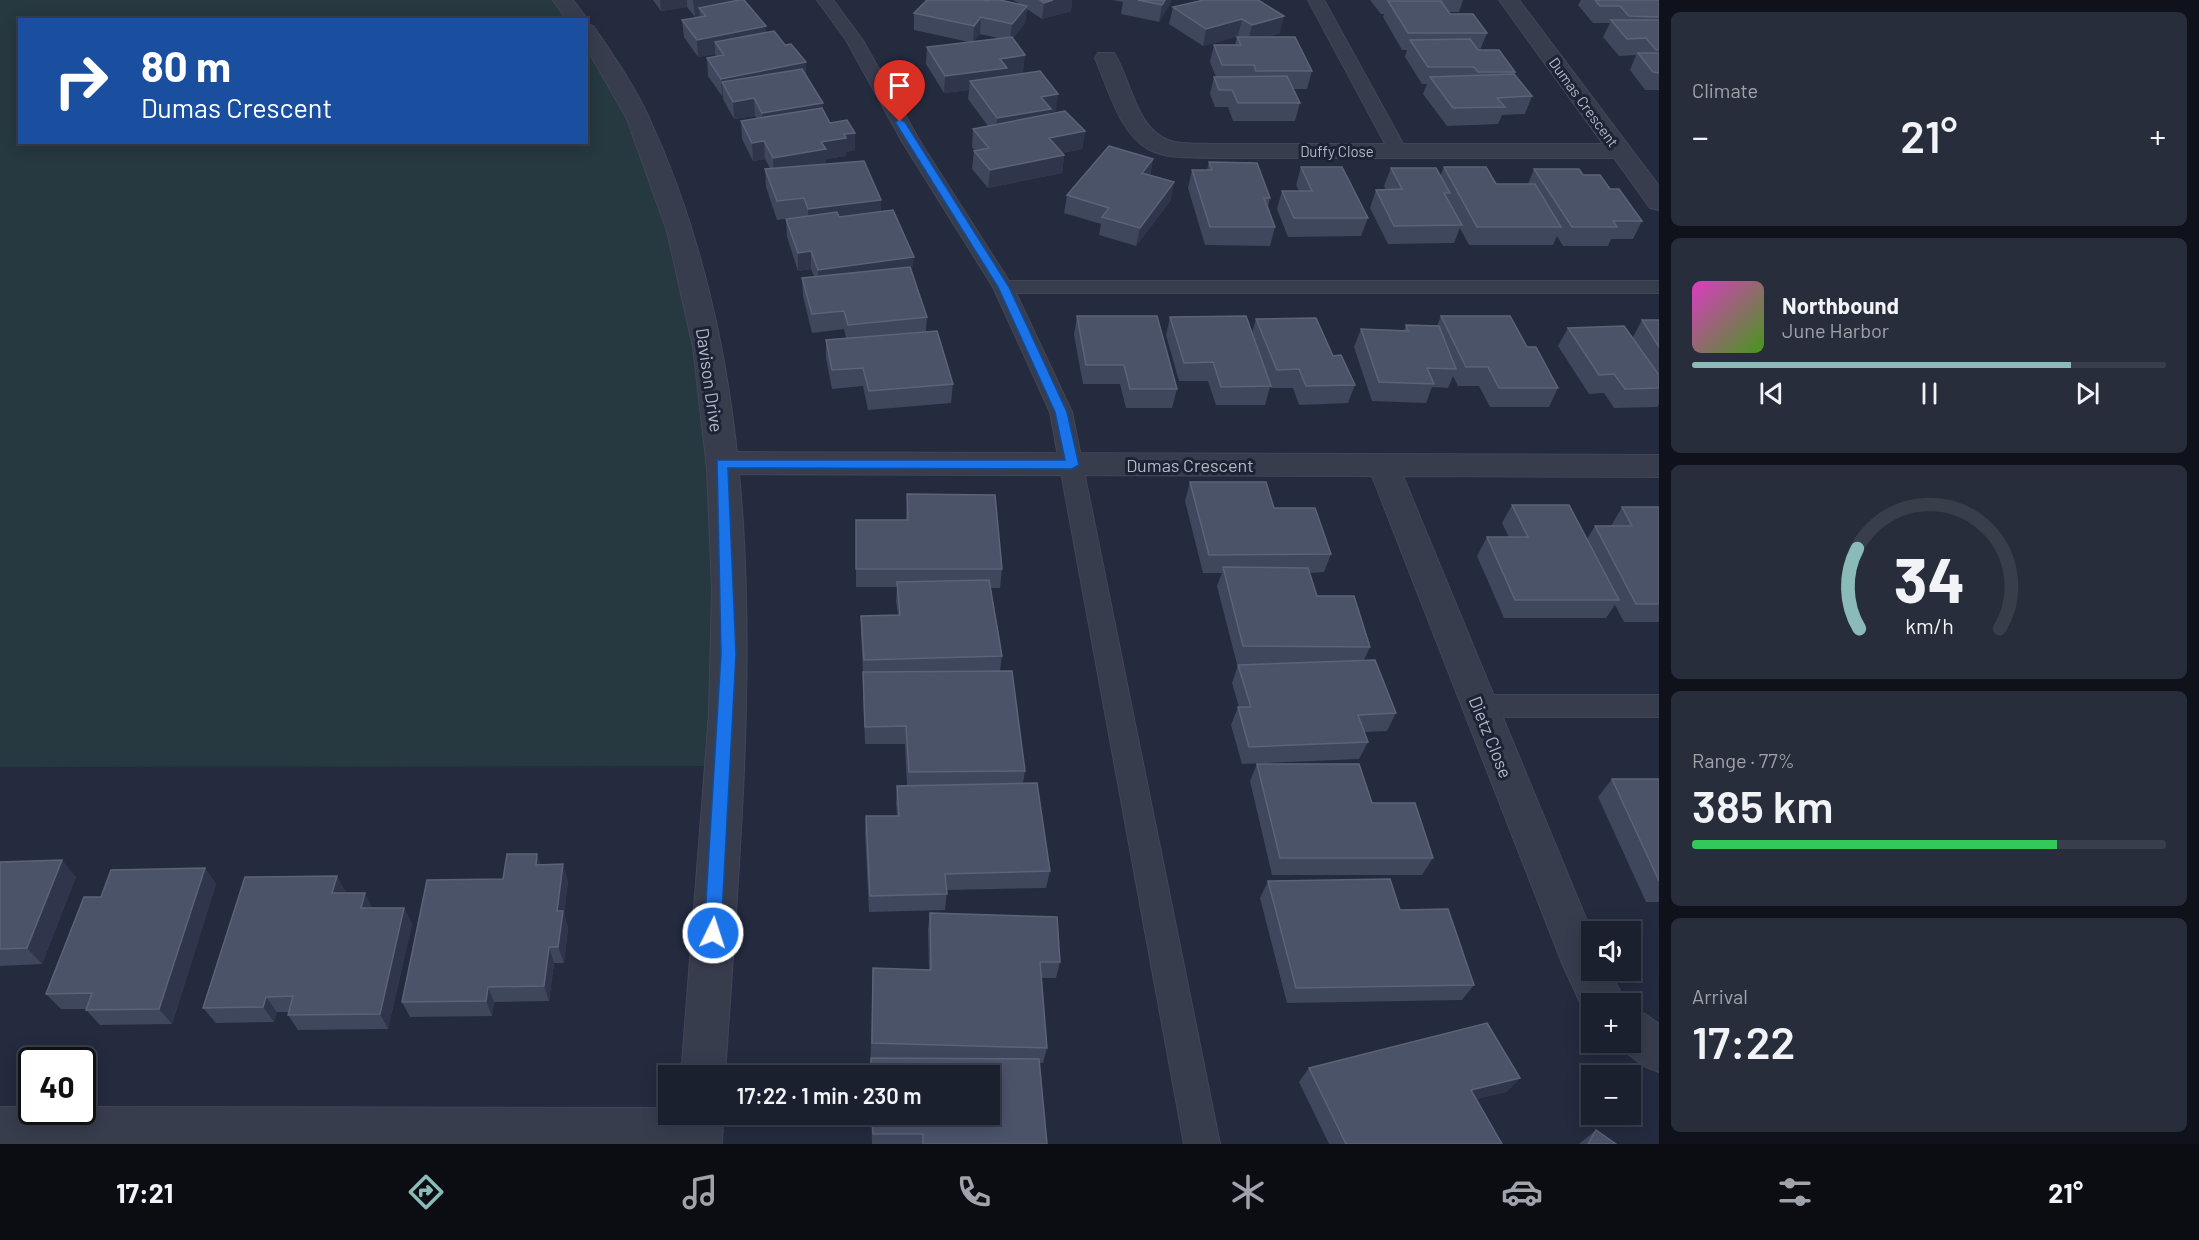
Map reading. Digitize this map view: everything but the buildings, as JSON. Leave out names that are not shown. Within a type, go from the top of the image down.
[{"type":"street","points":[[563,0],[576,18]]},
{"type":"street","name":"Dumas Crescent","points":[[1509,0],[1659,203]]},
{"type":"street","name":"Davison Drive","points":[[588,33],[638,119],[681,236],[710,364],[721,464],[728,654],[724,766],[705,1065]]},
{"type":"street","name":"Duffy Close","points":[[1106,58],[1140,130],[1157,144],[1195,150],[1621,151]]},
{"type":"street","name":"Dumas Crescent","points":[[721,464],[1659,466]]},
{"type":"street","name":"Dietz Close","points":[[1384,466],[1584,963],[1599,993]]},
{"type":"street","points":[[1641,1037],[1659,1051]]},
{"type":"street","points":[[0,1130],[700,1130]]},
{"type":"lane","points":[[825,0],[854,39],[912,143],[1003,287],[1061,412],[1202,1144]]},
{"type":"lane","points":[[1316,0],[1398,151]]},
{"type":"lane","points":[[1003,287],[1659,287]]},
{"type":"lane","points":[[1479,706],[1659,706]]},
{"type":"shaded area","points":[[0,0],[563,0],[577,18],[18,18],[18,144],[588,144],[588,32],[638,119],[710,364],[724,766],[0,767]]},
{"type":"route","points":[[713,933],[724,766],[728,654],[726,545],[721,464],[1072,465],[1061,412],[1003,287],[900,122]]}]
